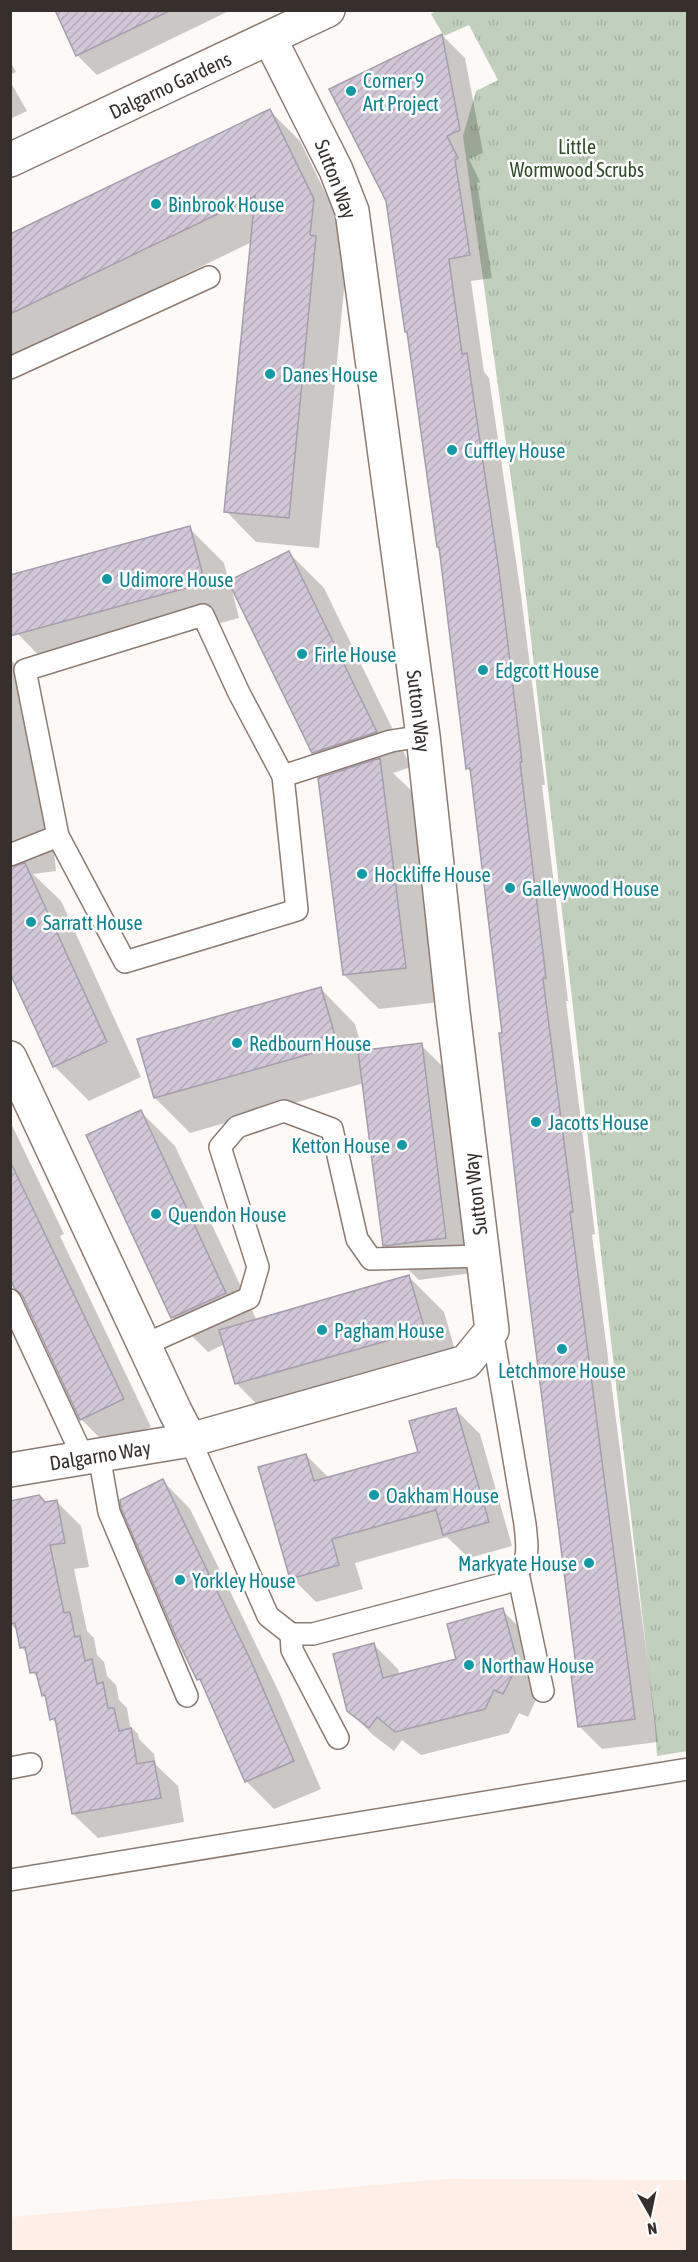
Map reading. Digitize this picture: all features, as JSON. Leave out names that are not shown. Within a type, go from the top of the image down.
[{"type":"street","name":"Dalgarno Gardens","points":[[10,160],[328,10]]},
{"type":"street","name":"Sutton Way","points":[[270,39],[336,170],[352,211],[423,736],[492,1330]]},
{"type":"street","points":[[10,1058],[190,1440],[466,1362],[492,1330]]},
{"type":"street","name":"Dalgarno Way","points":[[10,1470],[190,1440]]},
{"type":"lane","points":[[10,368],[208,277]]},
{"type":"lane","points":[[203,615],[239,693],[283,776],[297,910],[125,962],[58,836],[25,670],[203,615]]},
{"type":"lane","points":[[283,776],[391,741],[423,736]]},
{"type":"lane","points":[[10,855],[58,836]]},
{"type":"lane","points":[[144,1345],[249,1298],[258,1267],[220,1147],[237,1127],[284,1111],[332,1130],[357,1239],[371,1259],[483,1256]]},
{"type":"lane","points":[[10,1300],[91,1456],[109,1512],[187,1696]]},
{"type":"lane","name":"Sutton Way","points":[[492,1330],[525,1524],[528,1556],[518,1573]]},
{"type":"lane","points":[[190,1440],[268,1616],[291,1634],[313,1634],[472,1592],[505,1583],[518,1573],[543,1692]]},
{"type":"lane","points":[[291,1634],[292,1650],[338,1738]]},
{"type":"lane","points":[[10,1881],[687,1769]]},
{"type":"shaded area","points":[[444,2179],[687,2180],[687,2251],[11,2251],[11,2217]]},
{"type":"green space","name":"Little Wormwood Scrubs","points":[[438,10],[687,11],[688,1751],[657,1756],[520,543],[463,136],[476,91],[498,80],[469,25],[444,36],[431,14]]},
{"type":"building","points":[[55,10],[171,10],[76,56]]},
{"type":"building","points":[[442,34],[460,130],[447,136],[458,158],[455,160],[470,255],[449,259],[462,354],[467,353],[499,571],[546,978],[543,979],[573,1212],[570,1212],[635,1719],[578,1727],[571,1675],[577,1674],[524,1257],[499,1033],[502,1033],[470,768],[466,769],[439,547],[437,547],[407,332],[405,332],[386,201],[329,89]]},
{"type":"building","points":[[270,109],[314,199],[310,235],[316,236],[289,518],[224,512],[255,196],[10,314],[10,234]]},
{"type":"building","name":"Udimore House","points":[[190,526],[205,583],[10,636],[10,575]]},
{"type":"building","name":"Firle House","points":[[289,551],[377,732],[312,753],[228,581]]},
{"type":"building","name":"Hockliffe House","points":[[380,758],[406,968],[343,975],[318,778]]},
{"type":"building","name":"Sarratt House","points":[[25,863],[107,1042],[53,1067],[10,973],[10,867]]},
{"type":"building","name":"Redbourn House","points":[[321,987],[338,1046],[154,1098],[137,1039]]},
{"type":"building","name":"Ketton House","points":[[422,1043],[446,1238],[383,1246],[358,1051]]},
{"type":"building","name":"Quendon House","points":[[141,1110],[226,1293],[171,1318],[86,1135]]},
{"type":"building","points":[[10,1161],[124,1399],[80,1420],[22,1295],[15,1289],[10,1279]]},
{"type":"building","name":"Pagham House","points":[[409,1275],[425,1330],[235,1384],[219,1330]]},
{"type":"building","name":"Oakham House","points":[[456,1408],[489,1522],[443,1535],[436,1510],[332,1539],[339,1565],[290,1579],[258,1467],[306,1454],[314,1481],[418,1452],[409,1421]]},
{"type":"building","name":"Yorkley House","points":[[163,1479],[251,1661],[294,1761],[245,1782],[200,1679],[197,1680],[177,1639],[121,1508],[120,1500]]},
{"type":"building","points":[[39,1495],[45,1502],[57,1500],[65,1543],[50,1545],[64,1613],[70,1612],[75,1637],[80,1636],[85,1661],[92,1659],[97,1684],[103,1682],[108,1708],[114,1708],[119,1731],[131,1728],[137,1764],[154,1761],[161,1798],[72,1814],[55,1718],[50,1720],[45,1695],[42,1696],[36,1672],[30,1673],[25,1647],[20,1648],[15,1623],[10,1624],[10,1501]]},
{"type":"building","name":"Northaw House","points":[[503,1608],[518,1664],[503,1694],[494,1690],[485,1709],[395,1732],[377,1717],[369,1728],[347,1711],[333,1654],[374,1643],[383,1678],[456,1659],[447,1624]]},
{"type":"place","name":"Corner 9 Art Project","points":[[351,91]]},
{"type":"place","name":"Binbrook House","points":[[156,204]]},
{"type":"place","name":"Danes House","points":[[270,374]]},
{"type":"place","name":"Cuffley House","points":[[452,450]]},
{"type":"place","name":"Udimore House","points":[[107,579]]},
{"type":"place","name":"Firle House","points":[[302,654]]},
{"type":"place","name":"Edgcott House","points":[[483,670]]},
{"type":"place","name":"Hockliffe House","points":[[362,874]]},
{"type":"place","name":"Galleywood House","points":[[510,888]]},
{"type":"place","name":"Sarratt House","points":[[31,922]]},
{"type":"place","name":"Redbourn House","points":[[237,1043]]},
{"type":"place","name":"Jacotts House","points":[[536,1122]]},
{"type":"place","name":"Ketton House","points":[[402,1145]]},
{"type":"place","name":"Quendon House","points":[[156,1214]]},
{"type":"place","name":"Pagham House","points":[[322,1330]]},
{"type":"place","name":"Letchmore House","points":[[562,1349]]},
{"type":"place","name":"Oakham House","points":[[374,1495]]},
{"type":"place","name":"Markyate House","points":[[589,1563]]},
{"type":"place","name":"Yorkley House","points":[[180,1580]]},
{"type":"place","name":"Northaw House","points":[[469,1665]]}]
